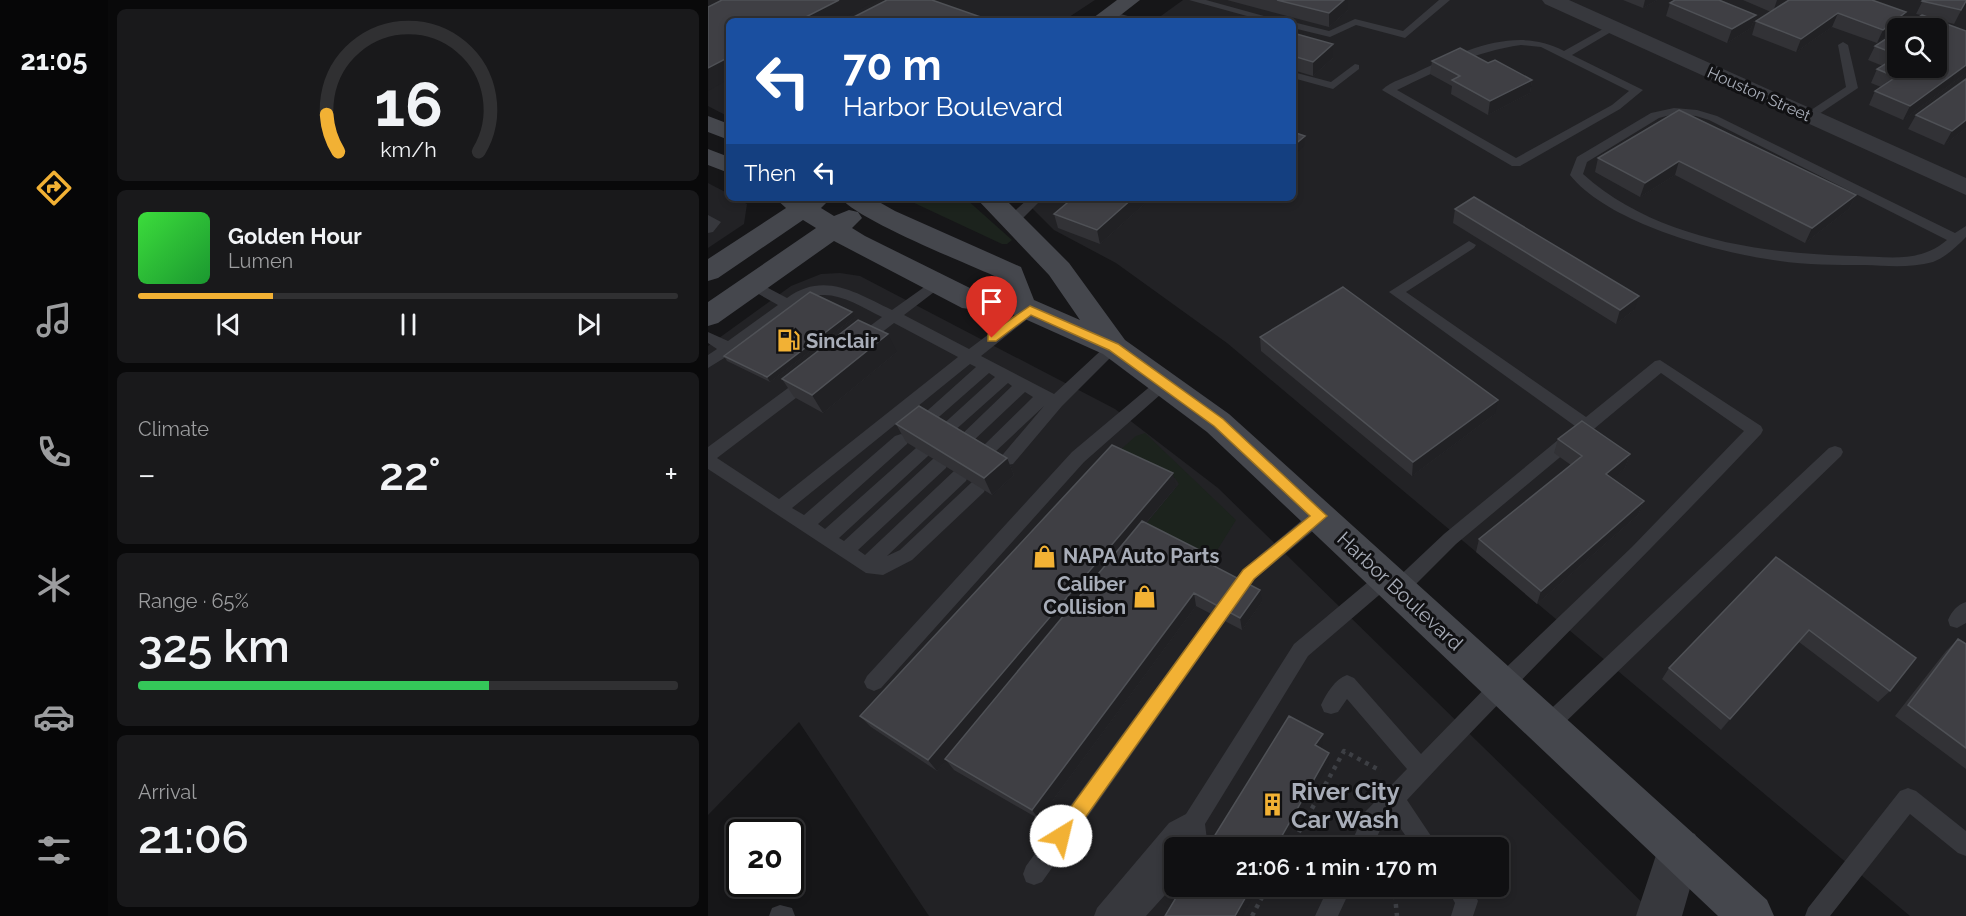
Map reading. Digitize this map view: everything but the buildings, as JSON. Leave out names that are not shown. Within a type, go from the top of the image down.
[{"type":"main road","points":[[1104,17],[1130,0]]},
{"type":"main road","points":[[708,123],[726,132]]},
{"type":"main road","points":[[708,272],[803,201]]},
{"type":"main road","name":"Harbor Boulevard","points":[[803,201],[834,229],[972,301],[1026,308],[1114,347],[1218,423],[1751,916]]},
{"type":"main road","points":[[708,316],[834,229],[866,201],[886,217],[1011,273],[1026,308]]},
{"type":"main road","points":[[991,201],[1059,269],[1114,347]]},
{"type":"street","name":"Houston Street","points":[[1552,0],[1966,188]]},
{"type":"street","points":[[1659,916],[1679,850]]},
{"type":"lane","points":[[1296,26],[1330,34],[1355,22],[1405,35],[1444,0]]},
{"type":"lane","points":[[1199,1],[1265,18]]},
{"type":"lane","points":[[1564,55],[1612,27]]},
{"type":"lane","points":[[1515,42],[1539,43],[1564,55],[1637,90],[1616,107],[1516,163],[1388,90],[1465,55],[1515,42]]},
{"type":"lane","points":[[1809,116],[1852,88],[1843,45]]},
{"type":"lane","points":[[1296,76],[1333,86],[1355,67]]},
{"type":"lane","points":[[1674,111],[1696,113],[1713,118],[1961,235],[1931,257],[1896,262],[1824,260],[1762,254],[1685,234],[1613,205],[1589,190],[1576,175],[1581,160],[1655,115],[1674,111]]},
{"type":"lane","points":[[1011,222],[1034,201]]},
{"type":"lane","points":[[708,219],[714,222],[708,229]]},
{"type":"lane","points":[[1469,245],[1396,292],[1587,426]]},
{"type":"lane","points":[[844,354],[937,283]]},
{"type":"lane","points":[[753,285],[793,306]]},
{"type":"lane","points":[[708,363],[733,350],[793,306],[806,291],[837,290],[893,316],[1050,399]]},
{"type":"lane","points":[[780,508],[1026,308]]},
{"type":"lane","points":[[846,333],[860,341]]},
{"type":"lane","points":[[708,337],[733,350]]},
{"type":"lane","points":[[987,449],[1114,347]]},
{"type":"lane","points":[[1118,914],[1177,831],[1194,822],[1301,650],[1392,584],[1450,538],[1660,365],[1755,430],[1638,552],[1501,685],[1373,820],[1365,837]]},
{"type":"lane","points":[[926,418],[987,366]]},
{"type":"lane","points":[[708,456],[795,382],[819,373]]},
{"type":"lane","points":[[947,428],[1006,376]]},
{"type":"lane","points":[[874,682],[1078,457],[1164,383]]},
{"type":"lane","points":[[966,438],[1023,385]]},
{"type":"lane","points":[[1007,459],[1050,399]]},
{"type":"lane","points":[[805,525],[901,440]]},
{"type":"lane","points":[[826,539],[922,452]]},
{"type":"lane","points":[[1546,727],[1835,452]]},
{"type":"lane","points":[[708,461],[866,565],[884,567],[906,555],[978,487]]},
{"type":"lane","points":[[845,551],[940,463]]},
{"type":"lane","points":[[866,565],[960,476]]},
{"type":"lane","points":[[1034,874],[1249,574],[1319,516]]},
{"type":"lane","points":[[1331,705],[1347,684],[1421,770]]},
{"type":"lane","points":[[1816,916],[1908,800],[1966,845]]},
{"type":"lane","points":[[1389,803],[1418,837]]},
{"type":"lane","points":[[1194,822],[1196,837]]},
{"type":"lane","points":[[1118,914],[1164,877]]},
{"type":"lane","points":[[1326,916],[1336,897]]},
{"type":"lane","points":[[1462,916],[1467,901],[1464,897]]},
{"type":"path","points":[[1296,837],[1344,751],[1381,771],[1389,803]]},
{"type":"path","points":[[1252,916],[1262,897]]},
{"type":"path","points":[[1395,897],[1397,916]]},
{"type":"shaded area","points":[[708,0],[1095,0],[1068,18],[726,18],[726,115],[708,106]]},
{"type":"shaded area","points":[[1183,0],[1966,0],[1966,916],[1910,916],[1227,343],[1116,263],[1054,230],[1025,201],[1296,201],[1296,18],[1158,18]]},
{"type":"shaded area","points":[[708,183],[726,192],[726,201],[742,201],[747,204],[744,224],[708,248]]},
{"type":"shaded area","points":[[910,201],[968,201],[1012,240],[1007,244],[1002,244]]},
{"type":"shaded area","points":[[840,273],[860,276],[1115,409],[1218,488],[1656,916],[929,916],[799,722],[708,815],[708,346],[791,286],[821,274]]},
{"type":"shaded area","points":[[1145,433],[1236,520],[1211,560],[1146,524],[1179,484],[1175,478],[1118,452],[1136,436]]},
{"type":"place","name":"Sinclair","points":[[788,341]]},
{"type":"place","name":"NAPA Auto Parts","points":[[1045,556]]},
{"type":"place","name":"Caliber Collision","points":[[1144,596]]},
{"type":"place","name":"River City Car Wash","points":[[1273,805]]},
{"type":"route","points":[[992,338],[1030,310],[1114,347],[1218,423],[1319,516],[1249,574],[1061,836]]}]
